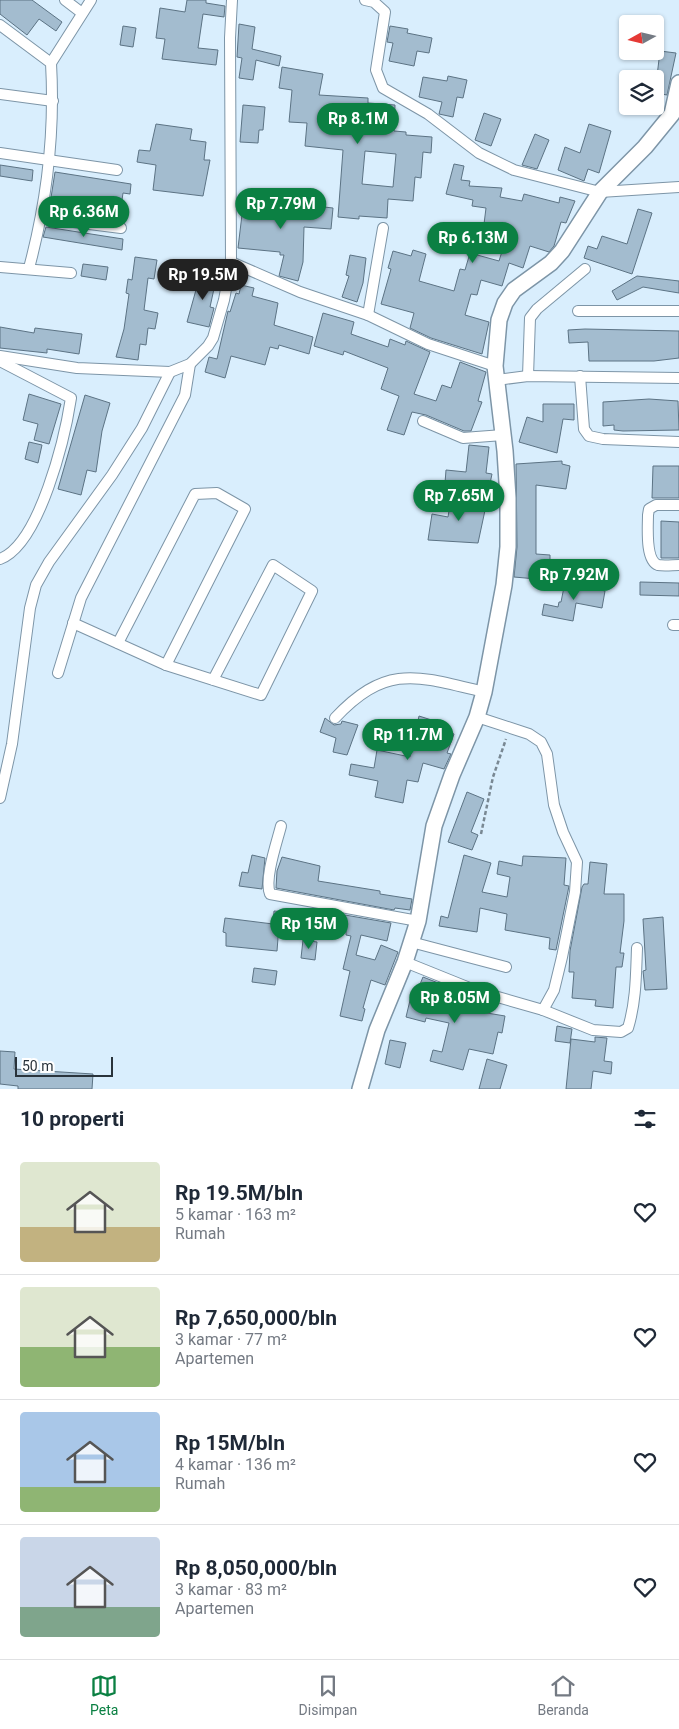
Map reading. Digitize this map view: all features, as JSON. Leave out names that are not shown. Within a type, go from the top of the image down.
[{"type":"street","points":[[65,0],[82,12]]},
{"type":"street","points":[[28,268],[42,218],[49,160],[53,101],[51,63],[91,0]]},
{"type":"street","points":[[0,356],[77,368],[170,372],[190,364],[208,346],[213,338],[224,300],[231,262],[230,74],[232,0]]},
{"type":"street","points":[[372,1],[385,12],[376,70],[383,88],[428,114],[479,153],[498,164],[514,170],[600,192],[679,187]]},
{"type":"street","points":[[0,25],[51,63]]},
{"type":"street","points":[[360,1089],[377,1030],[405,962],[418,921],[434,826],[452,775],[477,718],[484,692],[504,585],[508,547],[508,498],[496,373],[496,335],[505,303],[514,290],[551,262],[562,251],[600,192],[676,114],[679,83]]},
{"type":"street","points":[[0,94],[53,101]]},
{"type":"street","points":[[0,153],[117,170]]},
{"type":"street","points":[[42,218],[121,228]]},
{"type":"street","points":[[368,315],[383,228]]},
{"type":"street","points":[[231,262],[300,292],[368,315],[428,344],[496,373],[528,376],[679,378]]},
{"type":"street","points":[[0,267],[71,273]]},
{"type":"street","points":[[528,376],[530,318],[537,309],[584,268]]},
{"type":"street","points":[[578,311],[679,311]]},
{"type":"street","points":[[0,361],[71,398],[68,420],[38,514],[8,555],[0,559]]},
{"type":"street","points":[[58,673],[81,598],[185,395],[190,364]]},
{"type":"street","points":[[0,798],[12,744],[30,608],[36,585],[49,562],[112,475],[142,428],[170,372]]},
{"type":"street","points":[[580,376],[584,429],[589,436],[603,440],[679,442]]},
{"type":"street","points":[[423,421],[463,438],[503,434]]},
{"type":"street","points":[[118,643],[195,494],[217,493],[245,509],[166,665]]},
{"type":"street","points":[[679,504],[653,506],[649,509],[648,515],[649,552],[652,560],[660,565],[679,565]]},
{"type":"street","points":[[73,622],[166,665],[213,680],[261,695],[312,590],[272,565],[213,680]]},
{"type":"street","points":[[335,718],[352,700],[371,687],[386,680],[416,679],[484,692]]},
{"type":"street","points":[[477,718],[538,739],[545,749],[554,805],[563,832],[577,862],[575,892],[562,957],[554,990],[543,1010]]},
{"type":"street","points":[[281,826],[271,866],[268,887],[270,894],[418,921]]},
{"type":"street","points":[[411,942],[506,967]]},
{"type":"street","points":[[405,962],[478,991],[543,1010],[593,1030],[625,1030],[628,1028],[634,1000],[636,948]]},
{"type":"lane","points":[[452,495],[508,498]]},
{"type":"path","points":[[481,834],[494,777],[509,728]]},
{"type":"building","points":[[0,0],[32,0],[62,22],[56,31],[39,19],[27,35],[0,14]]},
{"type":"building","points":[[187,0],[206,0],[206,3],[225,6],[224,17],[203,14],[198,48],[218,50],[216,65],[162,59],[165,39],[156,38],[160,8],[185,12]]},
{"type":"building","points":[[239,24],[255,27],[252,49],[281,56],[279,66],[256,60],[253,80],[239,78],[242,58],[237,57]]},
{"type":"building","points":[[123,26],[136,28],[133,47],[120,45]]},
{"type":"building","points":[[390,26],[408,29],[407,33],[432,38],[429,53],[417,51],[414,66],[389,61],[393,43],[387,42]]},
{"type":"building","points":[[664,52],[676,53],[667,95],[664,94],[664,70],[658,70],[659,60],[664,60]]},
{"type":"building","points":[[282,67],[323,74],[319,95],[368,98],[368,103],[395,105],[394,131],[406,132],[406,135],[432,137],[431,153],[423,152],[421,178],[415,177],[413,201],[388,199],[387,218],[359,216],[359,219],[338,217],[343,150],[305,146],[307,123],[289,122],[292,90],[279,88]],"holes":[[[365,151],[396,154],[393,187],[362,184]]]},
{"type":"building","points":[[448,76],[467,80],[463,98],[457,97],[453,117],[439,114],[442,102],[419,97],[423,77],[447,81]]},
{"type":"building","points":[[243,105],[265,107],[263,130],[259,130],[258,143],[240,142]]},
{"type":"building","points":[[484,113],[501,119],[491,146],[475,140]]},
{"type":"building","points":[[156,124],[192,129],[190,140],[206,142],[204,160],[210,160],[203,196],[153,190],[156,165],[137,162],[139,150],[150,151]]},
{"type":"building","points":[[589,124],[611,131],[599,173],[588,169],[584,181],[558,170],[565,147],[580,153]]},
{"type":"building","points":[[535,134],[549,140],[537,169],[522,165]]},
{"type":"building","points":[[454,164],[464,166],[461,180],[470,181],[469,186],[502,188],[500,197],[522,201],[524,194],[559,203],[560,197],[575,201],[566,223],[561,222],[554,246],[549,252],[530,246],[523,268],[509,263],[502,286],[481,280],[477,295],[471,294],[465,315],[489,322],[482,354],[431,338],[410,328],[414,313],[381,304],[391,269],[388,268],[393,251],[411,256],[413,250],[426,254],[419,281],[454,291],[460,269],[465,270],[470,253],[499,261],[509,229],[484,224],[486,208],[472,206],[473,200],[446,194]]},
{"type":"building","points":[[0,165],[33,170],[32,181],[0,176]]},
{"type":"building","points":[[55,172],[131,184],[130,194],[123,193],[120,214],[50,204]]},
{"type":"building","points":[[244,198],[333,208],[331,229],[304,227],[303,262],[298,281],[279,276],[284,255],[280,255],[280,252],[238,248]]},
{"type":"building","points":[[638,209],[652,213],[632,274],[584,258],[588,246],[597,249],[602,236],[627,244]]},
{"type":"building","points":[[46,227],[123,239],[122,250],[43,237]]},
{"type":"building","points":[[350,255],[366,258],[363,283],[357,302],[342,297],[349,276],[346,275]]},
{"type":"building","points":[[135,257],[157,260],[154,279],[148,278],[144,310],[158,313],[155,329],[148,328],[146,345],[140,344],[138,360],[116,357],[124,329],[129,294],[126,293],[128,279],[132,280]]},
{"type":"building","points":[[83,264],[108,267],[106,280],[81,276]]},
{"type":"building","points":[[201,272],[217,275],[210,307],[214,308],[209,327],[187,322]]},
{"type":"building","points":[[637,276],[679,281],[679,293],[643,287],[617,300],[612,291]]},
{"type":"building","points":[[241,285],[254,288],[252,296],[278,303],[274,325],[313,337],[309,354],[279,345],[278,349],[270,347],[265,365],[231,356],[225,378],[205,372],[209,357],[217,359],[228,311],[230,312],[236,293],[239,294]]},
{"type":"building","points":[[323,313],[354,322],[351,334],[388,347],[390,339],[405,345],[406,341],[430,352],[414,394],[436,401],[442,385],[451,388],[460,362],[486,372],[478,401],[482,402],[471,431],[464,431],[426,415],[412,412],[404,435],[387,430],[399,396],[381,389],[388,368],[344,351],[343,355],[314,346]]},
{"type":"building","points":[[0,327],[34,333],[35,328],[82,334],[79,354],[47,349],[47,353],[0,348]]},
{"type":"building","points":[[568,330],[679,331],[679,358],[654,361],[589,361],[588,342],[569,343]]},
{"type":"building","points":[[29,394],[61,404],[49,444],[34,440],[38,424],[23,420]]},
{"type":"building","points":[[85,395],[110,403],[102,431],[96,472],[87,470],[81,495],[58,489]]},
{"type":"building","points":[[649,399],[678,401],[679,430],[623,431],[614,430],[614,425],[603,426],[603,402]]},
{"type":"building","points":[[543,404],[574,404],[574,420],[563,419],[557,453],[519,442],[527,417],[543,422]]},
{"type":"building","points":[[29,442],[42,445],[38,463],[25,459]]},
{"type":"building","points":[[469,445],[489,447],[486,473],[492,474],[488,493],[452,491],[453,484],[445,483],[446,470],[466,472]]},
{"type":"building","points":[[562,461],[562,464],[570,466],[566,489],[536,485],[536,554],[550,555],[550,563],[573,566],[570,582],[514,577],[517,547],[516,464]]},
{"type":"building","points":[[653,466],[679,466],[679,498],[652,498]]},
{"type":"building","points":[[451,499],[487,501],[478,543],[428,540],[432,514],[448,517]]},
{"type":"building","points":[[661,521],[679,522],[679,558],[661,558]]},
{"type":"building","points":[[565,582],[605,591],[602,608],[576,603],[573,621],[542,615],[544,604],[558,607],[559,602],[561,602]]},
{"type":"building","points":[[640,582],[679,583],[679,596],[640,595]]},
{"type":"building","points":[[419,716],[441,723],[439,728],[454,734],[447,753],[451,754],[444,769],[423,763],[418,782],[407,780],[403,803],[375,797],[378,781],[349,775],[351,764],[374,768],[377,750],[410,757]]},
{"type":"building","points":[[325,718],[334,725],[341,724],[342,721],[358,725],[347,755],[333,752],[336,738],[320,732]]},
{"type":"building","points":[[467,792],[484,799],[471,832],[478,835],[472,850],[448,842]]},
{"type":"building","points":[[252,855],[265,858],[262,889],[239,886],[242,872],[248,873]]},
{"type":"building","points":[[464,855],[491,863],[482,892],[507,897],[510,877],[497,874],[499,861],[522,866],[523,856],[566,858],[564,885],[569,886],[556,950],[549,949],[550,938],[505,930],[507,914],[480,908],[477,932],[439,926],[441,916],[448,918]]},
{"type":"building","points":[[282,857],[320,866],[318,881],[380,891],[380,894],[412,899],[410,910],[395,908],[394,910],[276,888],[277,871]]},
{"type":"building","points":[[590,862],[607,864],[604,894],[624,894],[624,921],[620,953],[624,953],[622,967],[616,967],[613,1008],[595,1006],[596,1000],[572,998],[574,972],[569,972],[570,951],[582,887],[584,884],[588,884]]},
{"type":"building","points":[[274,911],[286,912],[285,926],[279,925],[277,951],[226,946],[226,933],[223,932],[225,918],[273,924]]},
{"type":"building","points":[[345,915],[391,923],[387,941],[361,935],[356,955],[375,960],[381,945],[398,952],[385,985],[371,980],[363,1008],[365,1009],[362,1021],[340,1016],[350,971],[343,969],[351,936],[346,935],[346,931],[325,927],[325,916],[344,917]]},
{"type":"building","points":[[663,917],[667,989],[645,990],[643,971],[646,970],[643,919]]},
{"type":"building","points":[[303,940],[317,942],[315,960],[301,958]]},
{"type":"building","points":[[254,968],[277,971],[275,985],[252,982]]},
{"type":"building","points":[[423,977],[451,988],[445,1006],[505,1016],[502,1033],[498,1032],[493,1054],[469,1049],[463,1070],[430,1061],[433,1050],[442,1052],[449,1023],[426,1018],[425,1022],[406,1017],[412,992],[416,994]]},
{"type":"building","points":[[557,1026],[572,1029],[570,1043],[555,1041]]},
{"type":"building","points":[[595,1037],[607,1038],[604,1061],[612,1062],[611,1074],[593,1071],[591,1089],[566,1089],[571,1039],[595,1042]]},
{"type":"building","points":[[390,1040],[406,1043],[400,1068],[385,1064]]},
{"type":"building","points":[[0,1051],[15,1052],[14,1069],[93,1074],[92,1089],[18,1089],[18,1086],[0,1084]]},
{"type":"building","points":[[487,1059],[507,1065],[500,1089],[479,1089]]}]
